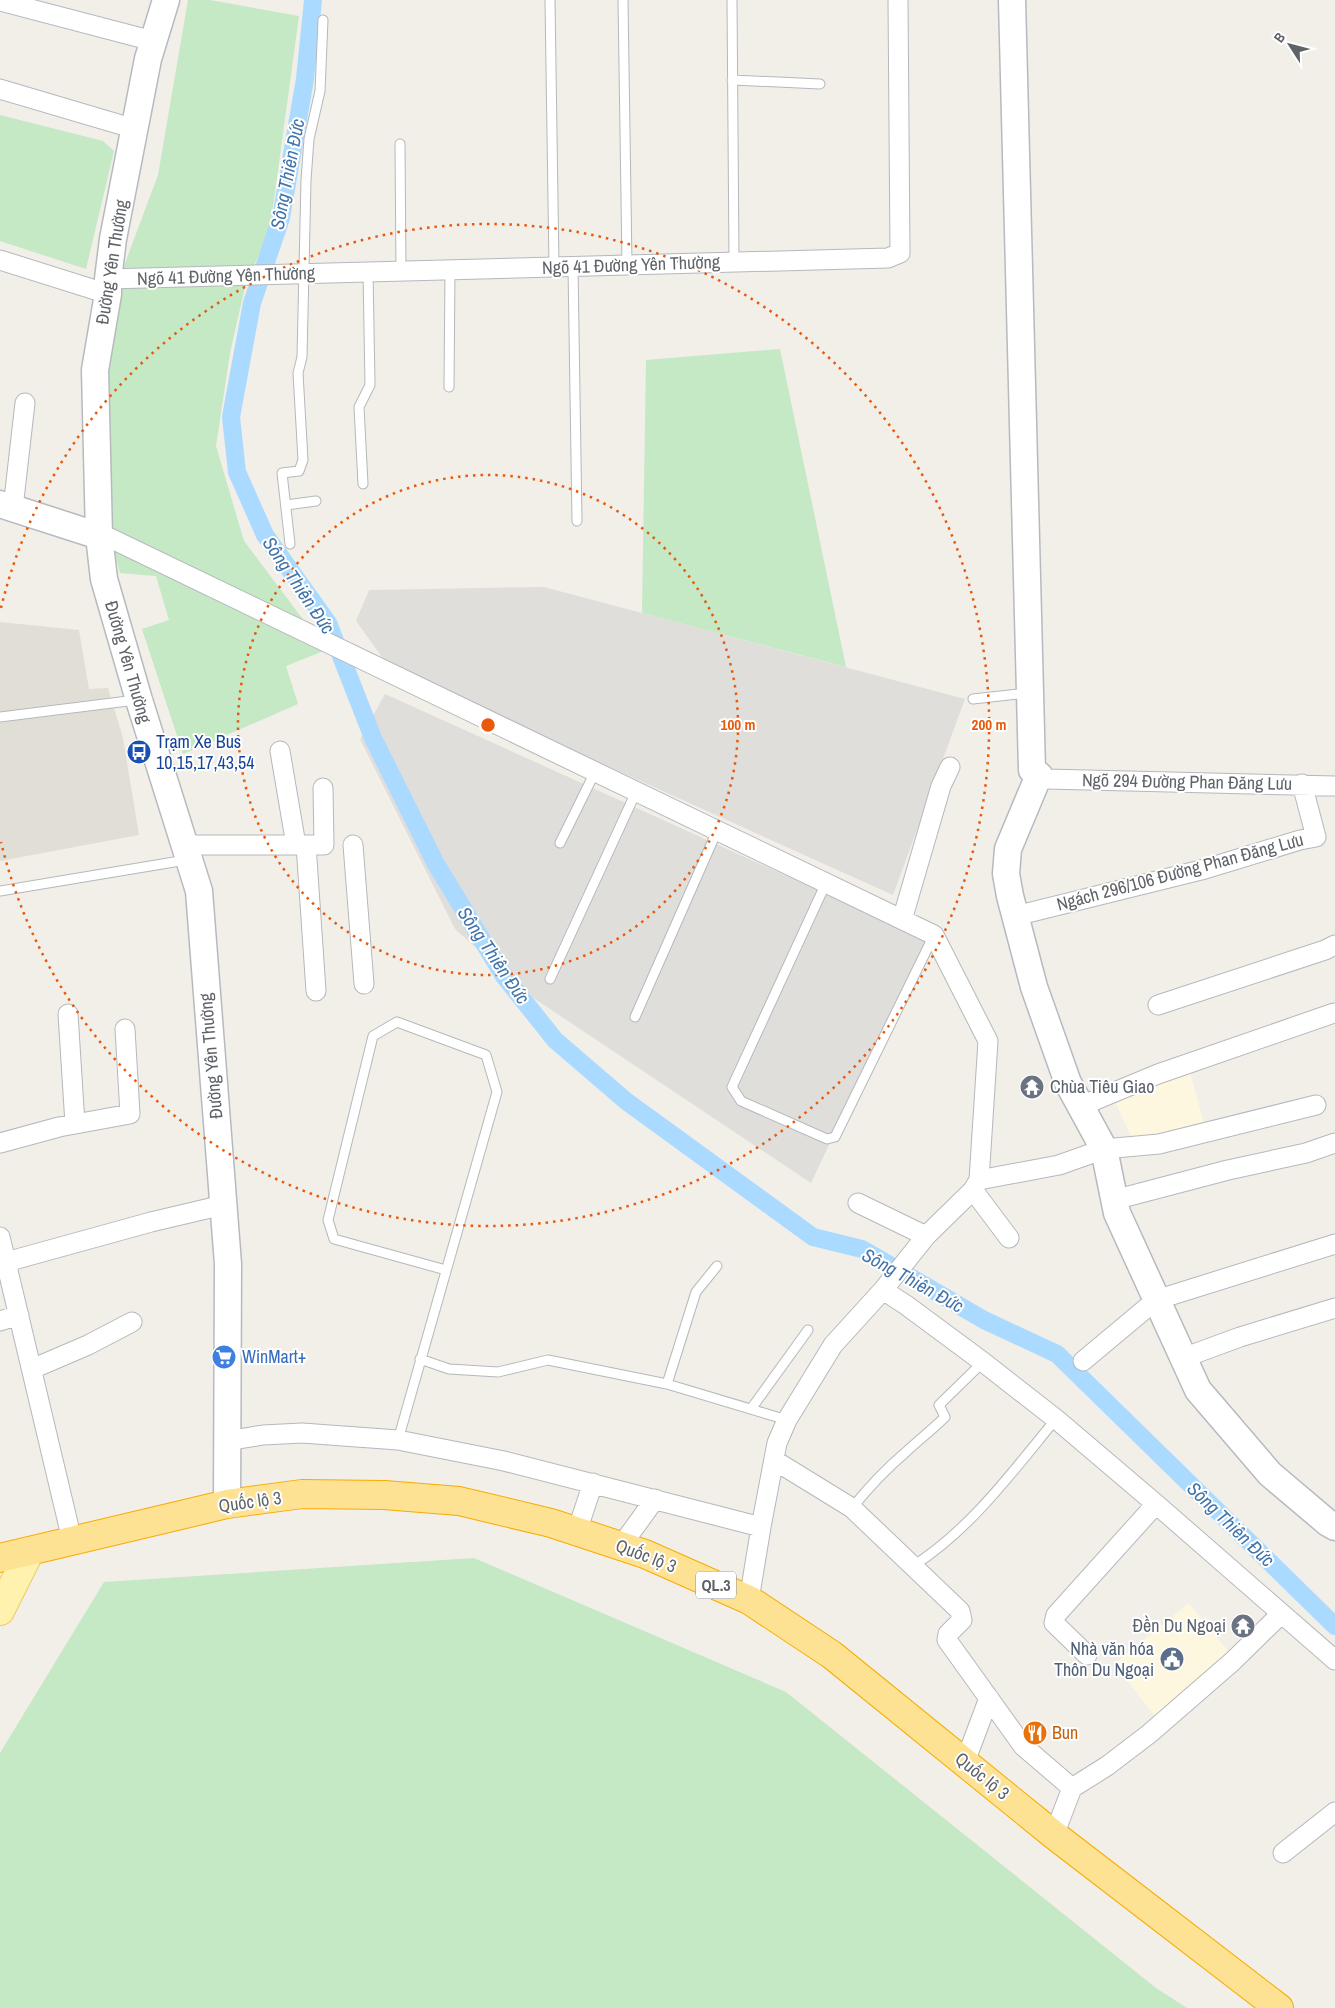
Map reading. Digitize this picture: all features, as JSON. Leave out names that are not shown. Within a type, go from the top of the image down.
[{"type":"highway","name":"Quốc lộ 3","points":[[0,1558],[227,1504],[302,1494],[384,1495],[459,1501],[551,1523],[645,1554],[749,1600],[832,1655],[1054,1834],[1279,2008]]},
{"type":"main road","points":[[0,1611],[30,1551]]},
{"type":"street","name":"Đường Yên Thường","points":[[166,0],[148,59],[113,239],[95,370],[99,536],[104,579],[139,700],[199,891],[228,1264],[227,1504]]},
{"type":"street","name":"Ngõ 41 Đường Yên Thường","points":[[0,260],[108,286],[238,276],[888,258],[900,254],[898,0]]},
{"type":"street","points":[[1012,0],[1032,770],[1039,775],[1008,849],[1006,874],[1034,987],[1068,1083],[1104,1149],[1117,1213],[1198,1390],[1270,1474],[1335,1527]]},
{"type":"street","points":[[0,1],[153,41]]},
{"type":"street","points":[[0,89],[135,128]]},
{"type":"street","points":[[25,403],[7,506],[110,538],[934,935],[988,1041],[976,1185],[1009,1238]]},
{"type":"street","points":[[280,751],[309,845],[316,991]]},
{"type":"street","points":[[902,920],[941,786],[950,767]]},
{"type":"street","name":"Ngõ 294 Đường Phan Đăng Lưu","points":[[1039,775],[1046,779],[1335,786]]},
{"type":"street","name":"Ngách 296/106 Đường Phan Đăng Lưu","points":[[1015,916],[1205,869],[1300,840],[1316,837],[1302,784]]},
{"type":"street","points":[[309,845],[323,788]]},
{"type":"street","points":[[186,852],[309,845],[358,845],[364,984]]},
{"type":"street","points":[[1158,1005],[1325,950],[1335,945]]},
{"type":"street","points":[[68,1014],[76,1124]]},
{"type":"street","points":[[1081,1106],[1158,1074],[1334,1014]]},
{"type":"street","points":[[0,1143],[76,1124],[130,1114],[125,1029]]},
{"type":"street","points":[[749,1600],[777,1443],[787,1420],[833,1345],[883,1290],[924,1239],[976,1185],[1059,1165],[1104,1149],[1159,1144],[1316,1105]]},
{"type":"street","points":[[1114,1200],[1228,1170],[1306,1153],[1335,1143]]},
{"type":"street","points":[[858,1203],[924,1239]]},
{"type":"street","points":[[6,1262],[151,1222],[223,1205]]},
{"type":"street","points":[[0,1237],[72,1540]]},
{"type":"street","points":[[1083,1361],[1156,1300],[1335,1244]]},
{"type":"street","points":[[883,1290],[983,1362],[1056,1419],[1335,1660]]},
{"type":"street","points":[[1183,1358],[1240,1337],[1335,1308]]},
{"type":"street","points":[[0,1321],[19,1315]]},
{"type":"street","points":[[32,1369],[88,1346],[132,1322]]},
{"type":"street","points":[[227,1441],[263,1434],[302,1433],[398,1440],[504,1461],[761,1526]]},
{"type":"street","points":[[774,1460],[852,1508],[960,1611],[962,1620],[948,1634],[947,1640],[1024,1746],[1072,1788]]},
{"type":"street","points":[[577,1531],[593,1483]]},
{"type":"street","points":[[621,1546],[655,1499]]},
{"type":"street","points":[[1087,1655],[1054,1623],[1056,1615],[1156,1504]]},
{"type":"street","points":[[1054,1834],[1072,1788],[1107,1766],[1149,1734],[1233,1661],[1281,1614]]},
{"type":"street","points":[[965,1762],[989,1698]]},
{"type":"street","points":[[1283,1852],[1335,1812]]},
{"type":"lane","points":[[550,0],[554,267]]},
{"type":"lane","points":[[623,0],[627,265]]},
{"type":"lane","points":[[732,0],[734,262]]},
{"type":"lane","points":[[290,544],[282,473],[299,471],[303,460],[298,373],[302,357],[306,172],[309,139],[320,91],[324,20]]},
{"type":"lane","points":[[732,80],[820,84]]},
{"type":"lane","points":[[400,144],[400,271]]},
{"type":"lane","points":[[573,267],[577,521]]},
{"type":"lane","points":[[449,386],[450,270]]},
{"type":"lane","points":[[363,484],[359,407],[370,386],[368,272]]},
{"type":"lane","points":[[286,505],[316,502]]},
{"type":"lane","points":[[973,699],[1030,693]]},
{"type":"lane","points":[[0,716],[139,700]]},
{"type":"lane","points":[[560,843],[595,772]]},
{"type":"lane","points":[[550,979],[636,792]]},
{"type":"lane","points":[[635,1017],[718,831]]},
{"type":"lane","points":[[0,891],[186,852]]},
{"type":"lane","points":[[826,883],[732,1087],[741,1101],[827,1139],[836,1137],[934,935]]},
{"type":"lane","points":[[398,1440],[497,1092],[486,1055],[397,1022],[374,1036],[328,1220],[334,1238],[446,1270]]},
{"type":"lane","points":[[667,1384],[696,1292],[717,1266]]},
{"type":"lane","points":[[750,1409],[808,1330]]},
{"type":"lane","points":[[420,1359],[450,1369],[498,1372],[548,1360],[667,1384],[787,1420]]},
{"type":"lane","points":[[852,1508],[906,1451],[929,1434],[945,1417],[939,1405],[983,1362]]},
{"type":"lane","points":[[913,1566],[930,1555],[966,1524],[1056,1419]]},
{"type":"shaded area","points":[[544,587],[965,699],[893,895],[390,668],[356,621],[369,590]]},
{"type":"shaded area","points":[[0,622],[79,630],[89,689],[108,688],[123,738],[139,835],[0,861]]},
{"type":"shaded area","points":[[385,694],[926,939],[811,1183],[526,993],[455,929],[360,739]]},
{"type":"shaded area","points":[[1189,1070],[1204,1123],[1134,1142],[1113,1098]]},
{"type":"shaded area","name":"Nhà văn hóa Thôn Du Ngoại","points":[[1189,1603],[1231,1655],[1155,1716],[1114,1664]]},
{"type":"green space","points":[[188,0],[210,0],[299,16],[270,229],[245,287],[230,353],[216,446],[244,541],[326,650],[286,666],[298,704],[183,754],[142,629],[169,620],[156,576],[120,573],[107,522],[101,370],[124,266],[158,175]]},
{"type":"green space","points":[[0,115],[103,141],[114,151],[86,269],[0,241]]},
{"type":"green space","points":[[780,349],[846,667],[642,613],[646,360]]},
{"type":"green space","points":[[474,1558],[786,1692],[1156,1988],[1187,2008],[0,2008],[0,1753],[104,1582]]},
{"type":"waterway","name":"Sông Thiên Đức","points":[[313,0],[305,79],[281,218],[252,303],[231,417],[237,472],[265,535],[328,623],[373,738],[436,864],[504,976],[555,1040],[626,1101],[813,1237],[862,1249],[984,1320],[1057,1354],[1335,1626]]},
{"type":"place","name":"Trạm Xe Bus 10,15,17,43,54","points":[[139,752]]},
{"type":"place","name":"Chùa Tiêu Giao","points":[[1032,1087]]},
{"type":"place","name":"WinMart+","points":[[224,1357]]},
{"type":"place","name":"Đền Du Ngoại","points":[[1243,1626]]},
{"type":"place","name":"Nhà văn hóa Thôn Du Ngoại","points":[[1172,1659]]},
{"type":"place","name":"Bun","points":[[1035,1733]]}]
